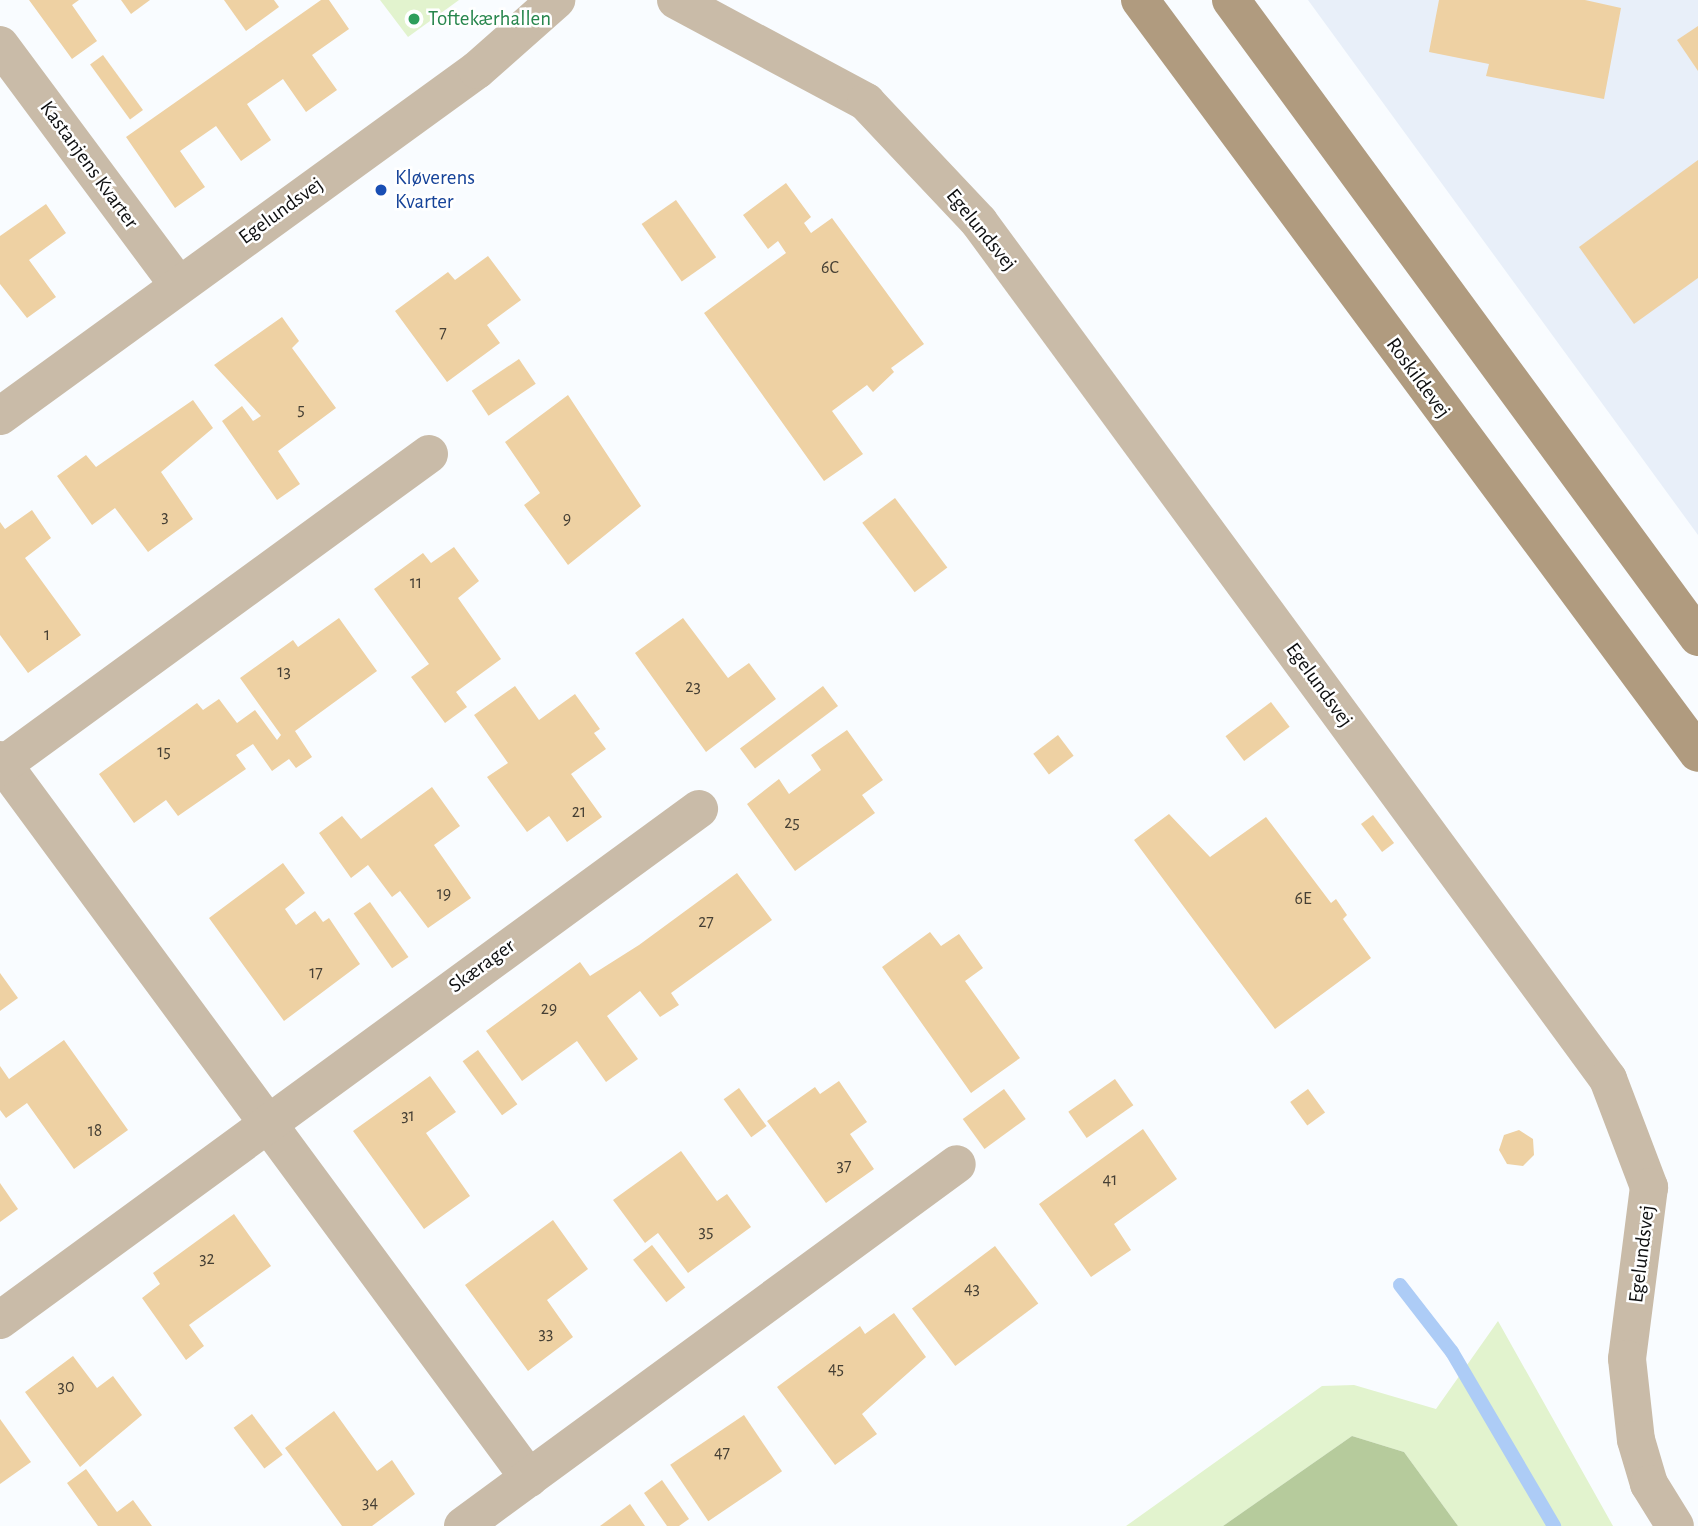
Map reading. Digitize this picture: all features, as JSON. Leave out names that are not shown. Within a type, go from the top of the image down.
[{"type":"main road","name":"Roskildevej","points":[[1140,0],[1698,753]]},
{"type":"main road","points":[[1231,0],[1698,637]]},
{"type":"street","name":"Egelundsvej","points":[[0,416],[477,70],[556,0]]},
{"type":"street","name":"Egelundsvej","points":[[676,0],[866,102],[979,222],[1608,1079],[1649,1187],[1627,1359],[1636,1440],[1649,1484],[1675,1526]]},
{"type":"street","name":"Kastanjens Kvarter","points":[[0,45],[178,285]]},
{"type":"street","points":[[429,454],[1,764],[529,1478]]},
{"type":"street","name":"Skærager","points":[[0,1320],[699,809]]},
{"type":"street","points":[[463,1526],[957,1164]]},
{"type":"shaded area","points":[[1308,0],[1698,0],[1698,535]]},
{"type":"green space","name":"Toftekærhallen","points":[[380,0],[459,0],[408,37]]},
{"type":"green space","points":[[1498,1321],[1613,1526],[1458,1526],[1404,1452],[1352,1436],[1223,1526],[1126,1526],[1322,1386],[1354,1385],[1436,1409]]},
{"type":"green space","points":[[1352,1436],[1404,1452],[1458,1526],[1223,1526]]},
{"type":"building","points":[[29,0],[79,0],[72,5],[97,41],[72,59]]},
{"type":"building","points":[[121,0],[150,0],[131,14]]},
{"type":"building","points":[[224,0],[274,0],[279,7],[246,31]]},
{"type":"building","points":[[321,0],[329,0],[349,29],[312,55],[337,90],[306,112],[283,79],[247,104],[271,140],[241,161],[216,126],[180,151],[205,187],[175,208],[126,137]]},
{"type":"building","points":[[1439,0],[1585,0],[1621,8],[1604,99],[1486,76],[1489,64],[1429,52]]},
{"type":"building","points":[[1698,26],[1698,71],[1677,40]]},
{"type":"building","points":[[103,55],[143,110],[130,119],[90,64]]},
{"type":"building","points":[[1698,160],[1698,278],[1634,324],[1579,247]]},
{"type":"building","points":[[786,183],[811,217],[804,223],[811,233],[832,218],[924,344],[891,368],[894,372],[873,392],[867,385],[832,411],[863,454],[824,481],[704,313],[786,253],[778,241],[768,249],[743,215]]},
{"type":"building","points":[[676,200],[716,257],[682,281],[642,224]]},
{"type":"building","points":[[46,204],[66,233],[29,260],[56,297],[27,318],[0,284],[0,236]]},
{"type":"building","points":[[488,256],[521,300],[487,325],[500,343],[447,382],[395,311],[448,272],[455,280]]},
{"type":"building","points":[[282,317],[299,341],[292,348],[336,408],[278,451],[300,484],[277,500],[222,421],[242,406],[253,421],[261,416],[214,365]]},
{"type":"building","points":[[519,359],[536,384],[489,416],[472,391]]},
{"type":"building","points":[[568,395],[641,506],[568,565],[524,505],[540,493],[505,442]]},
{"type":"building","points":[[193,400],[213,428],[161,472],[193,519],[148,552],[115,508],[92,525],[57,476],[86,455],[96,467]]},
{"type":"building","points":[[895,498],[947,567],[915,592],[862,523]]},
{"type":"building","points":[[32,510],[51,538],[25,558],[81,635],[28,673],[0,635],[0,522],[5,529]]},
{"type":"building","points":[[454,547],[479,581],[458,598],[501,659],[456,692],[467,707],[445,723],[411,677],[429,664],[374,589],[423,553],[431,563]]},
{"type":"building","points":[[339,618],[377,671],[295,731],[312,757],[296,768],[289,759],[272,771],[253,744],[236,755],[246,769],[178,816],[166,800],[134,823],[99,774],[197,703],[203,710],[219,699],[237,723],[255,710],[277,740],[281,735],[240,678],[293,640],[298,647]]},
{"type":"building","points":[[683,618],[728,678],[749,663],[776,699],[706,752],[635,653]]},
{"type":"building","points":[[515,686],[539,720],[575,694],[600,729],[594,733],[606,749],[571,774],[602,817],[567,842],[549,816],[527,832],[487,777],[508,763],[474,715]]},
{"type":"building","points":[[823,686],[838,706],[755,769],[740,749]]},
{"type":"building","points":[[1271,702],[1290,727],[1244,761],[1225,736]]},
{"type":"building","points":[[847,730],[883,780],[862,795],[875,813],[795,871],[747,804],[779,779],[789,794],[821,770],[811,755]]},
{"type":"building","points":[[1058,735],[1074,756],[1049,774],[1033,754]]},
{"type":"building","points":[[432,787],[460,826],[434,845],[471,898],[428,928],[400,891],[392,897],[368,865],[351,878],[319,833],[342,816],[361,839]]},
{"type":"building","points":[[1169,814],[1210,857],[1266,817],[1331,903],[1336,899],[1347,915],[1343,919],[1371,958],[1275,1029],[1134,840]]},
{"type":"building","points":[[1373,815],[1394,843],[1382,852],[1361,824]]},
{"type":"building","points":[[283,863],[305,893],[285,909],[296,925],[315,911],[323,922],[329,918],[360,964],[284,1021],[209,918]]},
{"type":"building","points":[[737,873],[772,920],[671,993],[679,1005],[660,1017],[640,991],[607,1016],[638,1059],[606,1082],[577,1041],[522,1081],[486,1031],[580,962],[590,976],[639,945]]},
{"type":"building","points":[[370,902],[408,957],[392,968],[354,913]]},
{"type":"building","points":[[930,932],[941,946],[959,934],[983,968],[965,981],[1020,1058],[971,1093],[882,967]]},
{"type":"building","points":[[0,973],[18,998],[0,1011]]},
{"type":"building","points":[[64,1040],[128,1130],[74,1169],[27,1103],[6,1118],[0,1110],[0,1066],[9,1079]]},
{"type":"building","points":[[478,1050],[517,1104],[502,1115],[463,1061]]},
{"type":"building","points":[[430,1076],[456,1112],[426,1133],[470,1196],[424,1229],[353,1131]]},
{"type":"building","points":[[1115,1079],[1133,1105],[1087,1138],[1068,1112]]},
{"type":"building","points":[[839,1081],[867,1122],[850,1134],[874,1169],[826,1203],[767,1121],[815,1087],[820,1094]]},
{"type":"building","points":[[739,1088],[767,1126],[751,1137],[724,1099]]},
{"type":"building","points":[[1004,1089],[1026,1119],[984,1149],[963,1119]]},
{"type":"building","points":[[1308,1089],[1325,1112],[1307,1125],[1290,1102]]},
{"type":"building","points":[[1143,1129],[1177,1179],[1114,1224],[1131,1250],[1091,1277],[1039,1204]]},
{"type":"building","points":[[1519,1130],[1533,1139],[1534,1155],[1523,1166],[1507,1164],[1499,1150],[1504,1135]]},
{"type":"building","points":[[681,1151],[717,1201],[727,1194],[751,1227],[688,1273],[658,1233],[645,1243],[613,1200]]},
{"type":"building","points":[[0,1183],[18,1209],[0,1222]]},
{"type":"building","points":[[234,1214],[271,1266],[189,1325],[204,1346],[186,1360],[142,1298],[160,1284],[153,1273]]},
{"type":"building","points":[[553,1220],[588,1269],[547,1300],[573,1337],[528,1371],[465,1285]]},
{"type":"building","points":[[652,1245],[685,1288],[666,1302],[633,1260]]},
{"type":"building","points":[[995,1246],[1038,1304],[955,1366],[912,1309]]},
{"type":"building","points":[[894,1313],[926,1357],[862,1414],[877,1434],[835,1465],[777,1387],[860,1326],[865,1334]]},
{"type":"building","points":[[73,1356],[97,1388],[113,1376],[142,1415],[80,1467],[25,1392]]},
{"type":"building","points":[[334,1411],[377,1471],[392,1460],[415,1494],[372,1526],[342,1526],[285,1448]]},
{"type":"building","points":[[252,1414],[283,1455],[264,1469],[234,1428]]},
{"type":"building","points":[[744,1415],[782,1471],[708,1521],[670,1465]]},
{"type":"building","points":[[0,1419],[31,1462],[0,1484]]},
{"type":"building","points":[[86,1469],[117,1512],[133,1500],[152,1526],[98,1526],[67,1483]]},
{"type":"building","points":[[662,1480],[689,1519],[679,1526],[667,1526],[644,1493]]},
{"type":"building","points":[[630,1504],[645,1526],[600,1526]]},
{"type":"waterway","points":[[1400,1285],[1452,1352],[1554,1526]]},
{"type":"place","name":"Toftekærhallen","points":[[414,19]]},
{"type":"place","name":"Kløverens Kvarter","points":[[381,190]]}]
